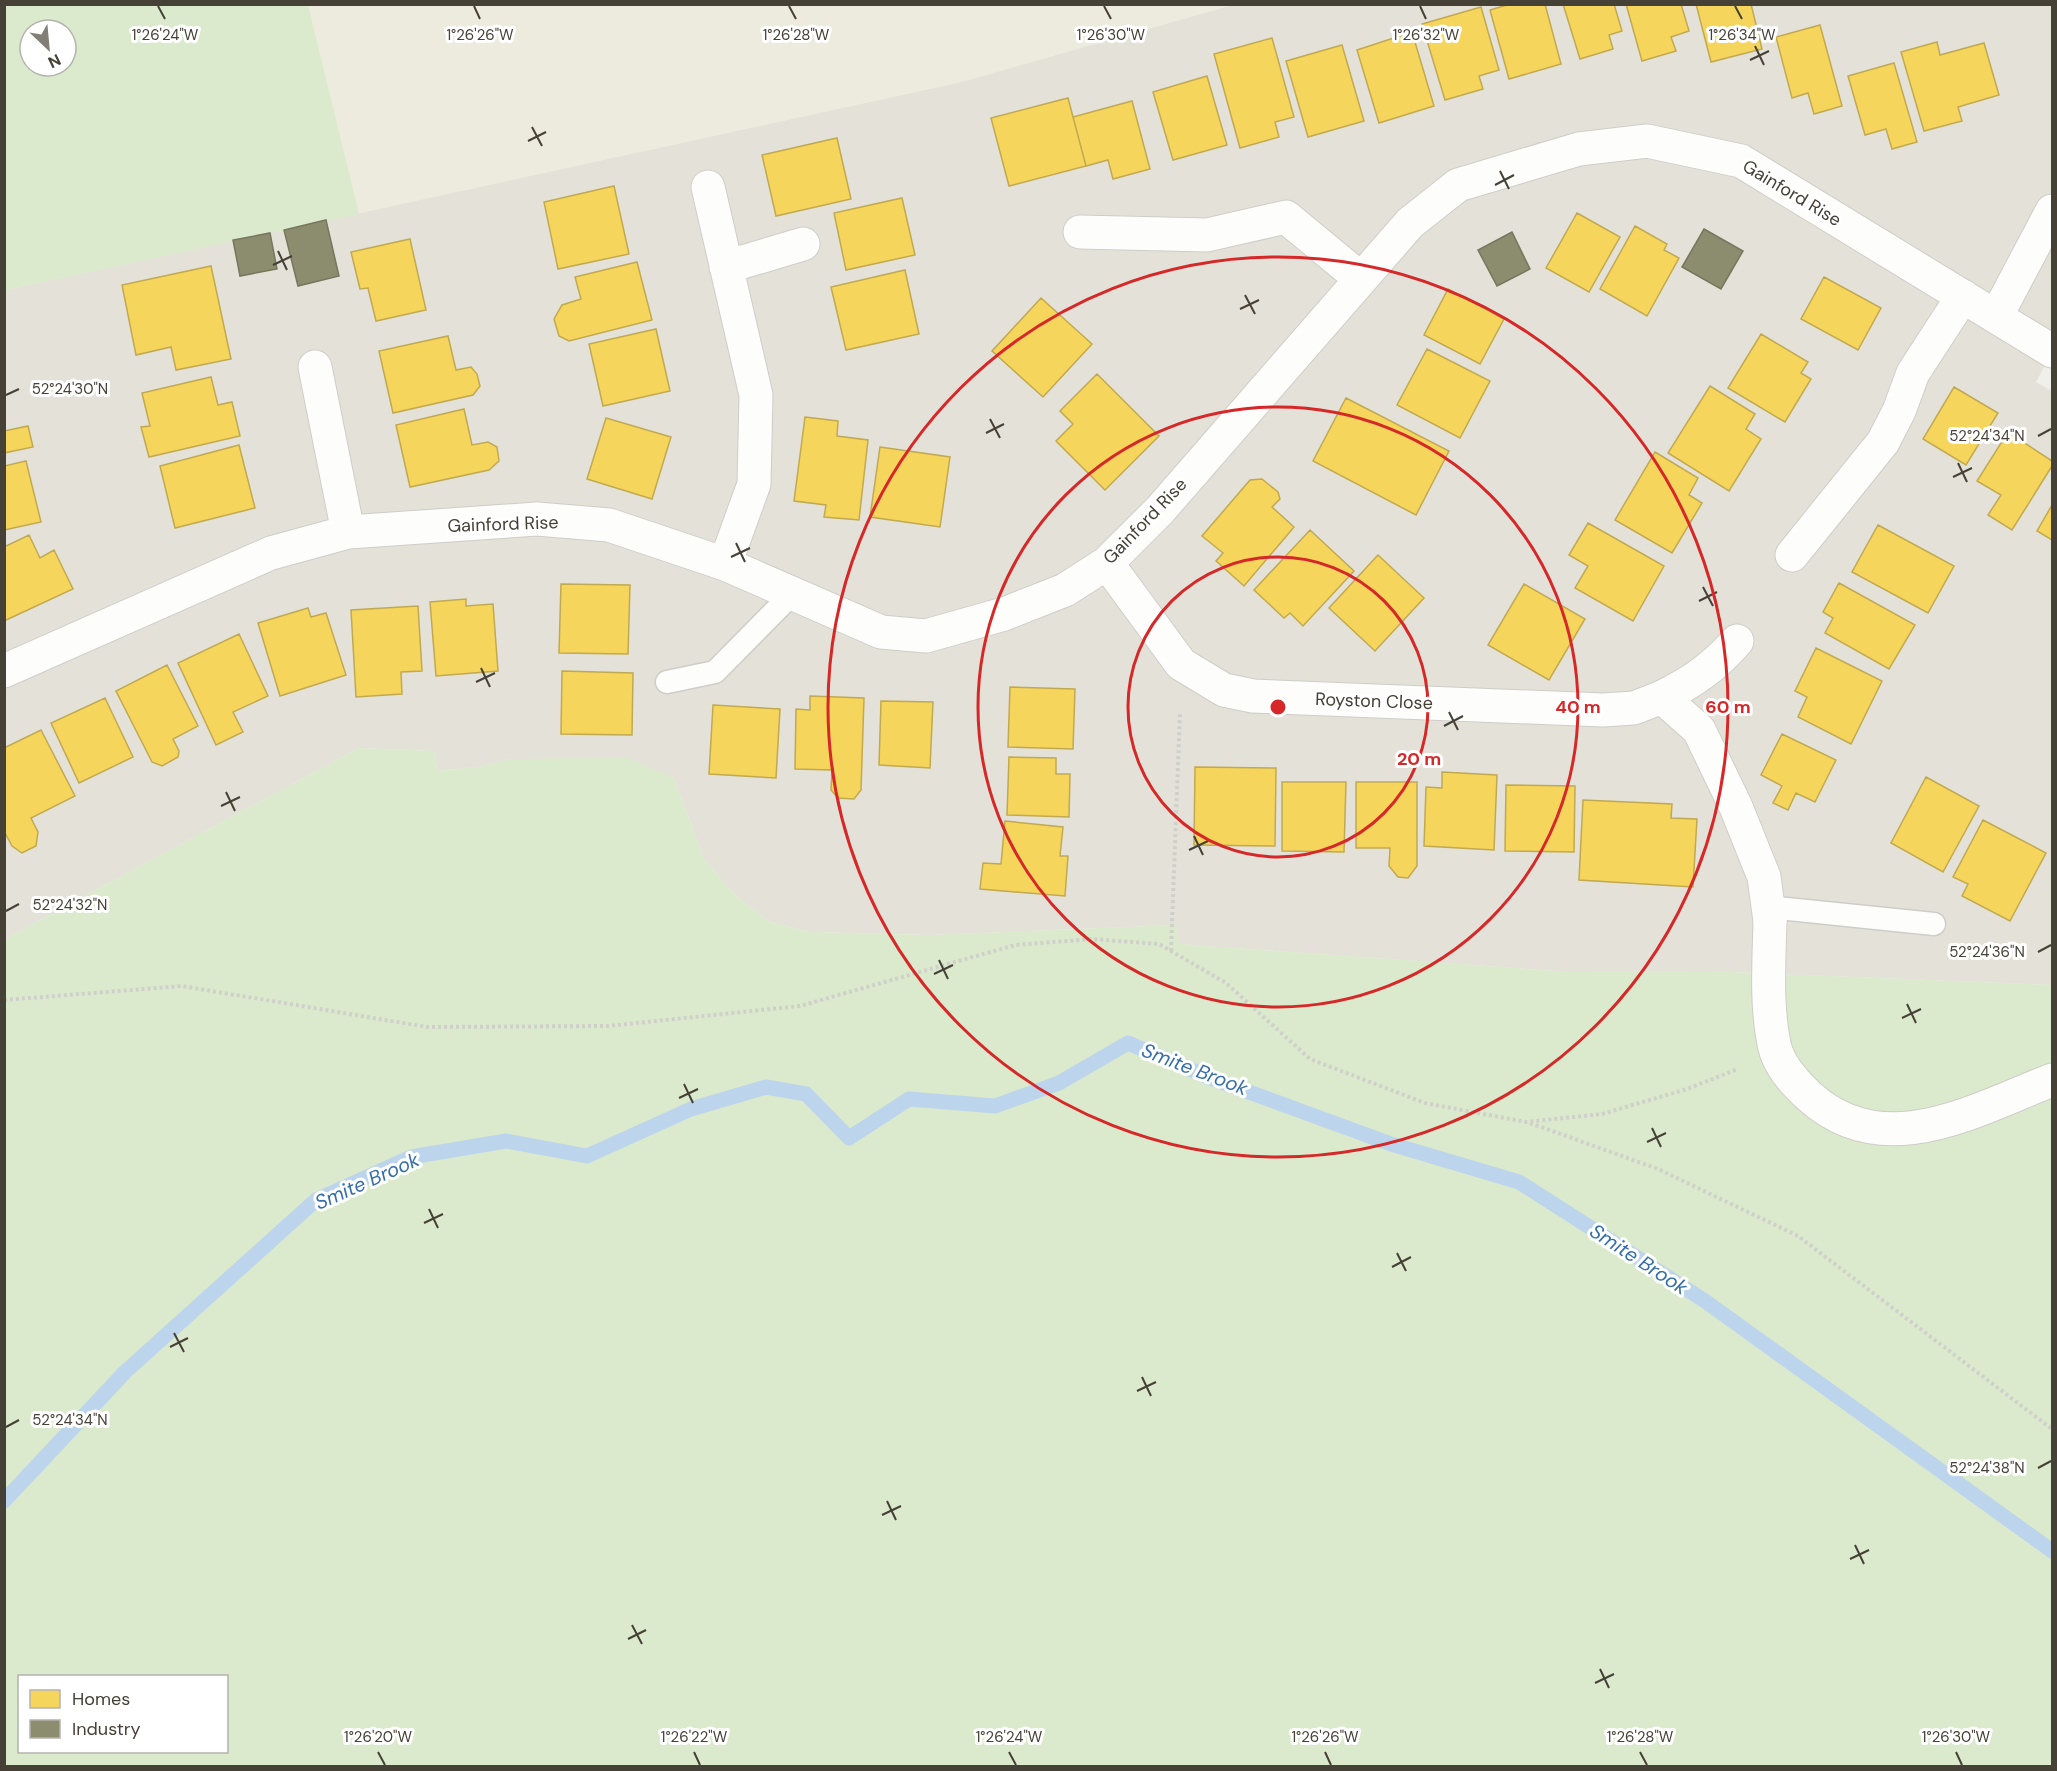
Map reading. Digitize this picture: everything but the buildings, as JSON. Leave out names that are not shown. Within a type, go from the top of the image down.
[{"type":"street","name":"Gainford Rise","points":[[4,671],[271,553],[348,532],[537,519],[609,525],[724,564],[881,632],[926,636],[1004,614],[1065,590],[1107,563],[1160,510],[1410,222],[1458,185],[1579,149],[1647,141],[1741,161],[2052,351]]},
{"type":"street","points":[[708,187],[756,395],[754,484],[724,564]]},
{"type":"street","points":[[1996,315],[2052,211]]},
{"type":"street","points":[[1080,232],[1207,235],[1286,217],[1361,279]]},
{"type":"street","points":[[726,267],[803,244]]},
{"type":"street","points":[[1792,555],[1882,442],[1899,411],[1913,373],[1963,296]]},
{"type":"street","points":[[315,367],[348,532]]},
{"type":"street","name":"Royston Close","points":[[1107,563],[1181,664],[1224,690],[1253,696],[1603,710],[1634,708],[1694,681],[1718,663],[1737,640]]},
{"type":"street","points":[[1662,697],[1699,730],[1736,807],[1760,867],[1769,914],[1774,1046],[1790,1078],[1813,1100],[1840,1117],[1874,1129],[1914,1130],[1955,1118],[2052,1080]]},
{"type":"lane","points":[[666,682],[715,672],[792,594]]},
{"type":"lane","points":[[1769,914],[1934,924]]},
{"type":"path","points":[[1171,951],[1181,664]]},
{"type":"path","points":[[4,1000],[182,986],[427,1027],[608,1026],[800,1006],[1015,945],[1092,939],[1159,944],[1226,983],[1310,1059],[1425,1103],[1526,1122],[1658,1170],[1798,1236],[2052,1429]]},
{"type":"path","points":[[1526,1122],[1602,1114],[1688,1089],[1743,1066],[1774,1046]]},
{"type":"shaded area","points":[[236,5],[1232,5],[961,82],[296,227]]},
{"type":"shaded area","points":[[1232,5],[2052,5],[2052,352],[2036,382],[2052,391],[2052,985],[1706,971],[1570,972],[1178,944],[1176,925],[930,935],[810,932],[770,922],[736,896],[704,859],[674,778],[511,759],[478,767],[437,771],[435,751],[359,748],[5,939],[5,290],[961,82]]},
{"type":"green space","points":[[4,5],[308,5],[359,214],[5,290]]},
{"type":"green space","points":[[359,748],[435,751],[437,771],[478,767],[511,759],[627,758],[674,778],[704,859],[736,896],[770,922],[810,932],[930,935],[1176,925],[1179,944],[1570,972],[1706,971],[2052,985],[2052,1766],[5,1766],[5,939]]},
{"type":"waterway","name":"Smite Brook","points":[[4,1501],[125,1372],[316,1200],[411,1157],[506,1141],[587,1156],[691,1109],[766,1087],[806,1094],[849,1138],[909,1099],[995,1106],[1059,1083],[1128,1043],[1213,1079],[1391,1144],[1519,1182],[1705,1301],[2052,1551]]}]
